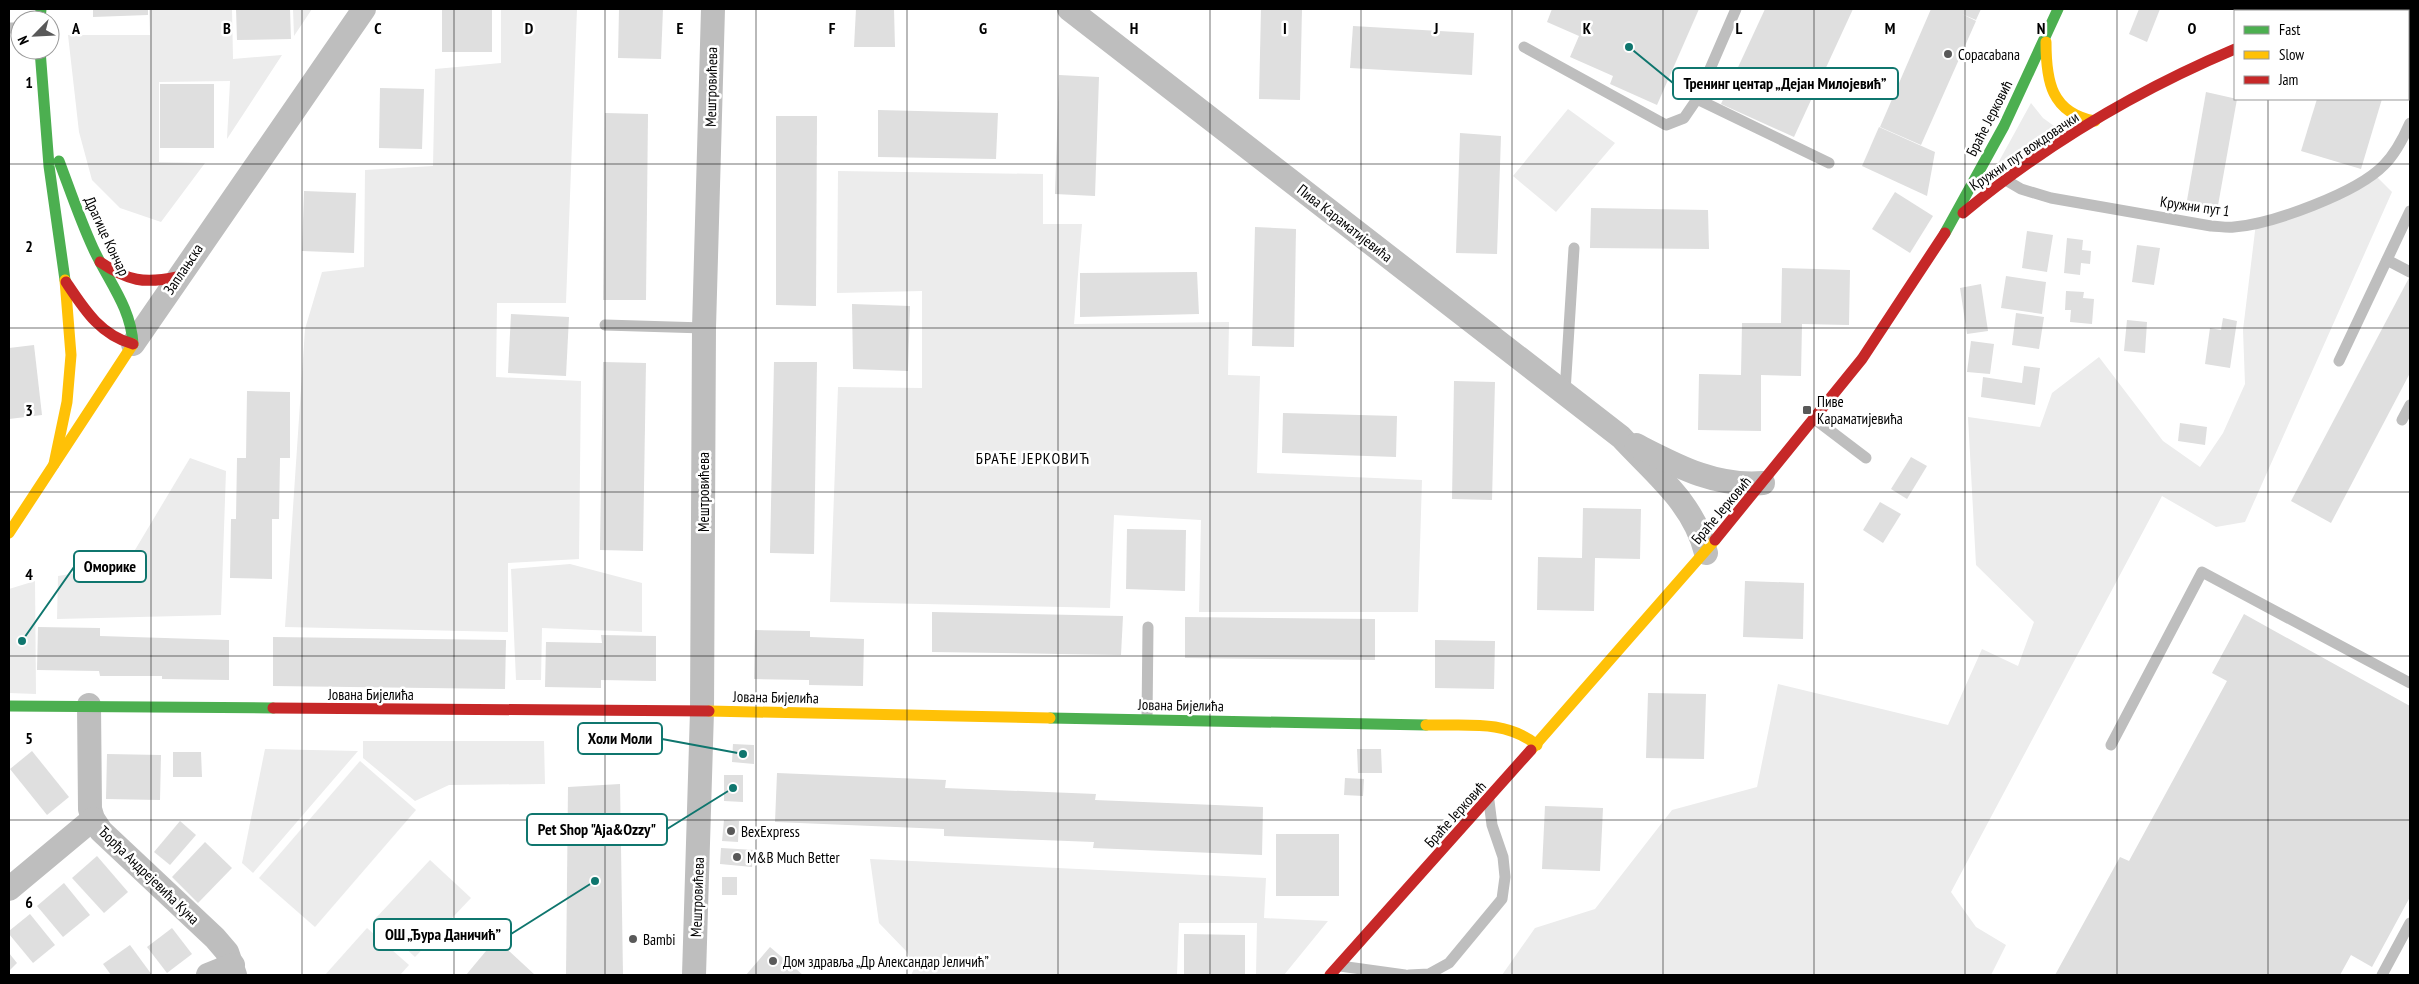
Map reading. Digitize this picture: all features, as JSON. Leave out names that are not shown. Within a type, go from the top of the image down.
[{"type":"street","name":"Заплањска","points":[[9,533],[133,344],[364,9]]},
{"type":"street","name":"Мештровићева","points":[[694,975],[702,711],[704,328],[713,9]]},
{"type":"street","name":"Пива Караматијевића","points":[[1068,9],[1621,437],[1686,506],[1701,531],[1706,552]]},
{"type":"street","name":"Браће Јерковић","points":[[1330,975],[1537,745],[1706,552],[1816,420],[1885,328],[1950,227],[2009,115],[2058,9]]},
{"type":"street","name":"Кружни пут вождовачки","points":[[2046,36],[2047,75],[2054,96],[2071,114],[2095,121]]},
{"type":"street","name":"Кружни пут вождовачки","points":[[1950,227],[2004,179],[2095,121],[2178,73],[2234,49]]},
{"type":"street","name":"Драгице Кончар","points":[[41,60],[53,198],[66,281],[71,355],[67,402],[54,464]]},
{"type":"street","name":"Драгице Кончар","points":[[48,142],[57,158],[100,262],[128,314],[133,344]]},
{"type":"street","points":[[100,262],[118,275],[135,282],[149,283],[178,278]]},
{"type":"street","points":[[66,281],[99,327],[114,338],[133,344]]},
{"type":"street","name":"Пива Караматијевића","points":[[1621,437],[1689,472],[1709,479],[1742,484],[1763,483]]},
{"type":"street","name":"Јована Бијелића","points":[[9,706],[89,705],[702,711],[1512,728],[1524,734],[1537,745]]},
{"type":"street","name":"Ђорђа Андрејевића Куна","points":[[89,705],[90,809],[93,819],[101,831],[215,938],[227,952],[234,970]]},
{"type":"street","points":[[9,889],[93,819]]},
{"type":"street","points":[[208,975],[234,970]]},
{"type":"lane","points":[[1524,46],[1666,125],[1684,118],[1697,99],[1736,9]]},
{"type":"lane","points":[[1697,99],[1829,163]]},
{"type":"lane","name":"Кружни пут 1","points":[[2004,179],[2021,190],[2051,198],[2211,226],[2234,227],[2274,219],[2351,188],[2383,166],[2396,152],[2410,123]]},
{"type":"lane","points":[[2339,361],[2410,211]]},
{"type":"lane","points":[[1565,392],[1574,248]]},
{"type":"lane","points":[[2387,260],[2410,272]]},
{"type":"lane","points":[[605,324],[704,328]]},
{"type":"lane","points":[[2402,420],[2410,405]]},
{"type":"lane","points":[[1816,420],[1866,458]]},
{"type":"lane","points":[[2111,745],[2202,572],[2410,683]]},
{"type":"lane","points":[[1147,719],[1148,626]]},
{"type":"lane","points":[[1409,975],[1429,974],[1449,963],[1502,899],[1505,876],[1503,857],[1492,825],[1489,799]]},
{"type":"lane","points":[[2382,975],[2410,923]]},
{"type":"lane","points":[[1339,966],[1405,975]]},
{"type":"shaded area","points":[[149,9],[232,9],[233,59],[282,55],[227,139],[230,81],[159,82],[159,162],[205,163],[161,222],[120,208],[92,180],[79,132],[68,35],[150,35]]},
{"type":"shaded area","points":[[293,9],[312,9],[294,36]]},
{"type":"shaded area","points":[[501,9],[577,9],[566,303],[497,303],[496,377],[581,381],[579,559],[508,563],[508,632],[285,627],[305,329],[322,272],[364,267],[365,170],[433,166],[435,69],[501,63]]},
{"type":"shaded area","points":[[2031,103],[2043,118],[2061,131],[1986,185]]},
{"type":"shaded area","points":[[1568,109],[1615,143],[1556,212],[1513,176]]},
{"type":"shaded area","points":[[838,171],[1043,174],[1043,224],[1082,224],[1074,324],[1229,322],[1228,375],[1260,376],[1257,473],[1422,480],[1418,612],[1199,612],[1201,520],[1114,515],[1110,608],[830,602],[838,387],[922,388],[922,291],[837,293]]},
{"type":"shaded area","points":[[2374,174],[2392,192],[2245,522],[2216,527],[2162,496],[1951,892],[1976,927],[2006,945],[1991,975],[1502,975],[1535,928],[1595,909],[1672,810],[1757,787],[1778,684],[1948,725],[1982,649],[2018,666],[2034,622],[1976,565],[1968,417],[2040,427],[2052,393],[2099,357],[2163,441],[2200,467],[2223,433],[2245,384],[2243,330],[2256,223],[2274,219]]},
{"type":"shaded area","points":[[190,458],[226,471],[221,615],[57,619],[58,576],[126,565]]},
{"type":"shaded area","points":[[570,564],[642,583],[642,632],[542,628],[541,680],[516,680],[511,569]]},
{"type":"shaded area","points":[[35,581],[36,694],[9,693],[9,589]]},
{"type":"shaded area","points":[[363,741],[544,741],[545,784],[449,785],[415,801],[363,758]]},
{"type":"shaded area","points":[[265,749],[358,751],[253,873],[242,863]]},
{"type":"shaded area","points":[[360,761],[416,810],[315,927],[259,878]]},
{"type":"shaded area","points":[[870,859],[1266,878],[1264,918],[1328,921],[1284,975],[1256,975],[1257,923],[1179,923],[1177,975],[911,975],[914,969],[907,952],[879,923]]},
{"type":"shaded area","points":[[430,860],[471,898],[415,957],[375,919]]},
{"type":"shaded area","points":[[367,928],[409,965],[400,975],[325,975]]},
{"type":"building","points":[[93,9],[148,9],[148,15],[93,17]]},
{"type":"building","points":[[236,9],[290,9],[291,39],[237,40]]},
{"type":"building","points":[[442,9],[492,9],[492,52],[442,52]]},
{"type":"building","points":[[619,9],[663,9],[661,59],[618,58]]},
{"type":"building","points":[[856,9],[894,9],[895,47],[854,47]]},
{"type":"building","points":[[1261,9],[1302,9],[1300,100],[1259,99]]},
{"type":"building","points":[[1552,9],[1699,9],[1657,105],[1610,84],[1613,76],[1570,57],[1579,36],[1547,22]]},
{"type":"building","points":[[1765,9],[1853,9],[1794,137],[1721,104]]},
{"type":"building","points":[[1931,9],[1981,9],[1976,20],[1962,14],[1976,21],[1921,145],[1880,127]]},
{"type":"building","points":[[2139,9],[2160,9],[2147,42],[2129,34]]},
{"type":"building","points":[[1353,26],[1474,33],[1472,75],[1350,68]]},
{"type":"building","points":[[1059,75],[1099,77],[1095,196],[1055,194]]},
{"type":"building","points":[[160,84],[214,84],[214,148],[160,148]]},
{"type":"building","points":[[380,88],[424,89],[422,149],[379,148]]},
{"type":"building","points":[[2206,92],[2234,98],[2237,100],[2217,211],[2186,206]]},
{"type":"building","points":[[2317,100],[2382,100],[2361,169],[2301,151]]},
{"type":"building","points":[[878,110],[998,113],[996,159],[878,157]]},
{"type":"building","points":[[605,113],[648,114],[646,300],[603,300]]},
{"type":"building","points":[[776,116],[817,116],[816,306],[776,305]]},
{"type":"building","points":[[1879,127],[1935,152],[1927,196],[1862,166]]},
{"type":"building","points":[[1460,133],[1501,136],[1497,254],[1456,253]]},
{"type":"building","points":[[304,191],[356,193],[354,253],[302,251]]},
{"type":"building","points":[[1895,192],[1933,216],[1910,253],[1872,229]]},
{"type":"building","points":[[1591,208],[1708,210],[1709,249],[1590,248]]},
{"type":"building","points":[[1255,227],[1296,229],[1294,347],[1252,346]]},
{"type":"building","points":[[2027,231],[2053,235],[2047,272],[2022,268]]},
{"type":"building","points":[[2067,238],[2083,240],[2082,250],[2091,251],[2090,264],[2081,263],[2080,275],[2064,273]]},
{"type":"building","points":[[2137,245],[2160,248],[2154,285],[2132,282]]},
{"type":"building","points":[[1782,268],[1850,270],[1849,325],[1802,324],[1801,376],[1761,375],[1761,431],[1698,430],[1699,374],[1741,375],[1742,323],[1781,323]]},
{"type":"building","points":[[1197,272],[1199,314],[1080,317],[1080,273]]},
{"type":"building","points":[[2006,276],[2046,282],[2042,314],[2001,308]]},
{"type":"building","points":[[2410,276],[2410,373],[2331,523],[2291,501]]},
{"type":"building","points":[[1981,284],[1988,331],[1967,334],[1960,288]]},
{"type":"building","points":[[2066,291],[2084,292],[2083,298],[2094,299],[2092,324],[2070,322],[2071,310],[2065,310]]},
{"type":"building","points":[[852,304],[910,306],[908,371],[853,369]]},
{"type":"building","points":[[2016,313],[2044,317],[2039,349],[2012,345]]},
{"type":"building","points":[[511,314],[569,317],[566,376],[508,373]]},
{"type":"building","points":[[2223,318],[2237,321],[2230,368],[2205,364],[2210,328],[2221,330]]},
{"type":"building","points":[[2127,320],[2147,322],[2145,353],[2124,351]]},
{"type":"building","points":[[1971,341],[1994,344],[1990,374],[1967,372]]},
{"type":"building","points":[[34,345],[42,415],[9,419],[9,348]]},
{"type":"building","points":[[603,362],[646,363],[643,551],[600,550]]},
{"type":"building","points":[[774,362],[817,362],[814,554],[770,553]]},
{"type":"building","points":[[2024,366],[2040,368],[2035,405],[1981,397],[1983,377],[2022,383]]},
{"type":"building","points":[[1454,381],[1495,382],[1492,500],[1452,499]]},
{"type":"building","points":[[247,391],[290,392],[290,458],[280,458],[279,519],[272,519],[272,579],[230,578],[231,519],[236,519],[237,458],[246,458]]},
{"type":"building","points":[[1283,413],[1397,416],[1396,457],[1282,453]]},
{"type":"building","points":[[2180,423],[2207,427],[2205,445],[2178,441]]},
{"type":"building","points":[[1911,457],[1927,466],[1907,499],[1891,489]]},
{"type":"building","points":[[1880,502],[1901,514],[1883,543],[1863,530]]},
{"type":"building","points":[[1583,508],[1641,509],[1640,559],[1595,558],[1594,611],[1537,610],[1538,557],[1582,558]]},
{"type":"building","points":[[1127,529],[1186,530],[1185,591],[1126,589]]},
{"type":"building","points":[[1745,581],[1804,583],[1803,639],[1743,637]]},
{"type":"building","points":[[932,612],[1123,616],[1121,655],[932,652]]},
{"type":"building","points":[[2244,614],[2410,706],[2410,897],[2372,967],[2351,955],[2340,975],[2055,975],[2120,857],[2129,861],[2227,681],[2212,673]]},
{"type":"building","points":[[1185,617],[1375,619],[1375,660],[1185,658]]},
{"type":"building","points":[[38,627],[100,628],[100,636],[229,640],[229,680],[162,679],[162,676],[100,676],[99,671],[37,670]]},
{"type":"building","points":[[755,630],[810,631],[810,637],[864,639],[863,686],[809,685],[809,680],[754,679]]},
{"type":"building","points":[[601,635],[656,636],[656,681],[601,680],[601,688],[545,687],[546,642],[602,643]]},
{"type":"building","points":[[273,637],[506,640],[505,689],[273,686]]},
{"type":"building","points":[[1435,640],[1495,641],[1494,689],[1435,688]]},
{"type":"building","points":[[1648,693],[1706,694],[1704,759],[1646,758]]},
{"type":"building","points":[[733,744],[754,745],[754,764],[732,762]]},
{"type":"building","points":[[1357,749],[1381,749],[1382,773],[1358,773]]},
{"type":"building","points":[[32,751],[69,797],[47,815],[10,769]]},
{"type":"building","points":[[173,752],[201,752],[202,777],[173,777]]},
{"type":"building","points":[[107,754],[161,755],[160,800],[106,799]]},
{"type":"building","points":[[777,773],[946,780],[945,788],[1096,794],[1095,800],[1263,807],[1262,855],[1093,848],[1094,842],[944,836],[944,829],[775,822]]},
{"type":"building","points":[[724,775],[743,775],[743,802],[724,801]]},
{"type":"building","points":[[1345,778],[1364,779],[1363,796],[1344,795]]},
{"type":"building","points":[[620,784],[623,975],[566,975],[568,787]]},
{"type":"building","points":[[1545,806],[1603,808],[1600,871],[1542,869]]},
{"type":"building","name":"BexExpress","points":[[724,820],[739,821],[738,842],[722,841]]},
{"type":"building","points":[[180,821],[196,835],[170,865],[154,852]]},
{"type":"building","points":[[1276,834],[1339,834],[1339,896],[1276,896]]},
{"type":"building","points":[[205,842],[232,868],[198,903],[172,877]]},
{"type":"building","name":"M&B Much Better","points":[[721,848],[754,850],[752,867],[720,864]]},
{"type":"building","points":[[97,856],[128,892],[104,913],[72,878]]},
{"type":"building","points":[[722,877],[737,877],[737,895],[722,895]]},
{"type":"building","points":[[64,883],[90,915],[63,937],[37,906]]},
{"type":"building","points":[[30,914],[55,945],[33,963],[9,934],[9,931]]},
{"type":"building","points":[[172,928],[192,954],[167,973],[147,947]]},
{"type":"building","points":[[1184,934],[1245,935],[1245,975],[1184,975]]},
{"type":"building","points":[[496,939],[535,975],[466,975]]},
{"type":"building","points":[[130,945],[152,975],[111,975],[103,964]]},
{"type":"building","name":"Дом здравља „Др Александар Јеличић”","points":[[770,947],[803,975],[746,975]]},
{"type":"building","points":[[9,953],[17,963],[9,971]]},
{"type":"traffic: fast","points":[[1945,233],[2004,126],[2058,9]]},
{"type":"traffic: fast","points":[[41,60],[49,166],[65,280]]},
{"type":"traffic: fast","points":[[59,161],[88,237],[118,294],[128,318],[133,344]]},
{"type":"traffic: fast","points":[[9,706],[273,708]]},
{"type":"traffic: fast","points":[[1050,718],[1426,725]]},
{"type":"traffic: slow","points":[[2046,42],[2047,70],[2054,93],[2060,103],[2080,117],[2095,121]]},
{"type":"traffic: slow","points":[[54,464],[67,402],[71,355],[65,280]]},
{"type":"traffic: slow","points":[[9,533],[133,344]]},
{"type":"traffic: slow","points":[[1531,750],[1715,540]]},
{"type":"traffic: slow","points":[[709,711],[1050,718]]},
{"type":"traffic: slow","points":[[1426,725],[1470,725],[1498,728],[1512,731],[1537,745]]},
{"type":"traffic: jam","points":[[1963,213],[2026,165],[2093,121],[2163,82],[2234,49]]},
{"type":"traffic: jam","points":[[1715,540],[1862,359],[1945,233]]},
{"type":"traffic: jam","points":[[100,262],[119,273],[137,279],[155,280],[177,277]]},
{"type":"traffic: jam","points":[[66,282],[86,311],[102,328],[121,340],[133,344]]},
{"type":"traffic: jam","points":[[273,708],[709,711]]},
{"type":"traffic: jam","points":[[1330,975],[1531,750]]},
{"type":"place","name":"Тренинг центар „Дејан Милојевић”","points":[[1629,47]]},
{"type":"place","name":"Copacabana","points":[[1948,54]]},
{"type":"place","name":"Пиве Караматијевића","points":[[1807,410]]},
{"type":"place","name":"Оморике","points":[[22,641]]},
{"type":"place","name":"Холи Моли","points":[[743,754]]},
{"type":"place","name":"Pet Shop \"Aja&Ozzy\"","points":[[733,788]]},
{"type":"place","name":"BexExpress","points":[[731,831]]},
{"type":"place","name":"M&B Much Better","points":[[737,857]]},
{"type":"place","name":"ОШ „Ђура Даничић”","points":[[595,881]]},
{"type":"place","name":"Bambi","points":[[633,939]]},
{"type":"place","name":"Дом здравља „Др Александар Јеличић”","points":[[773,961]]},
{"type":"district","name":"БРАЋЕ ЈЕРКОВИЋ","points":[[1033,458]]}]
